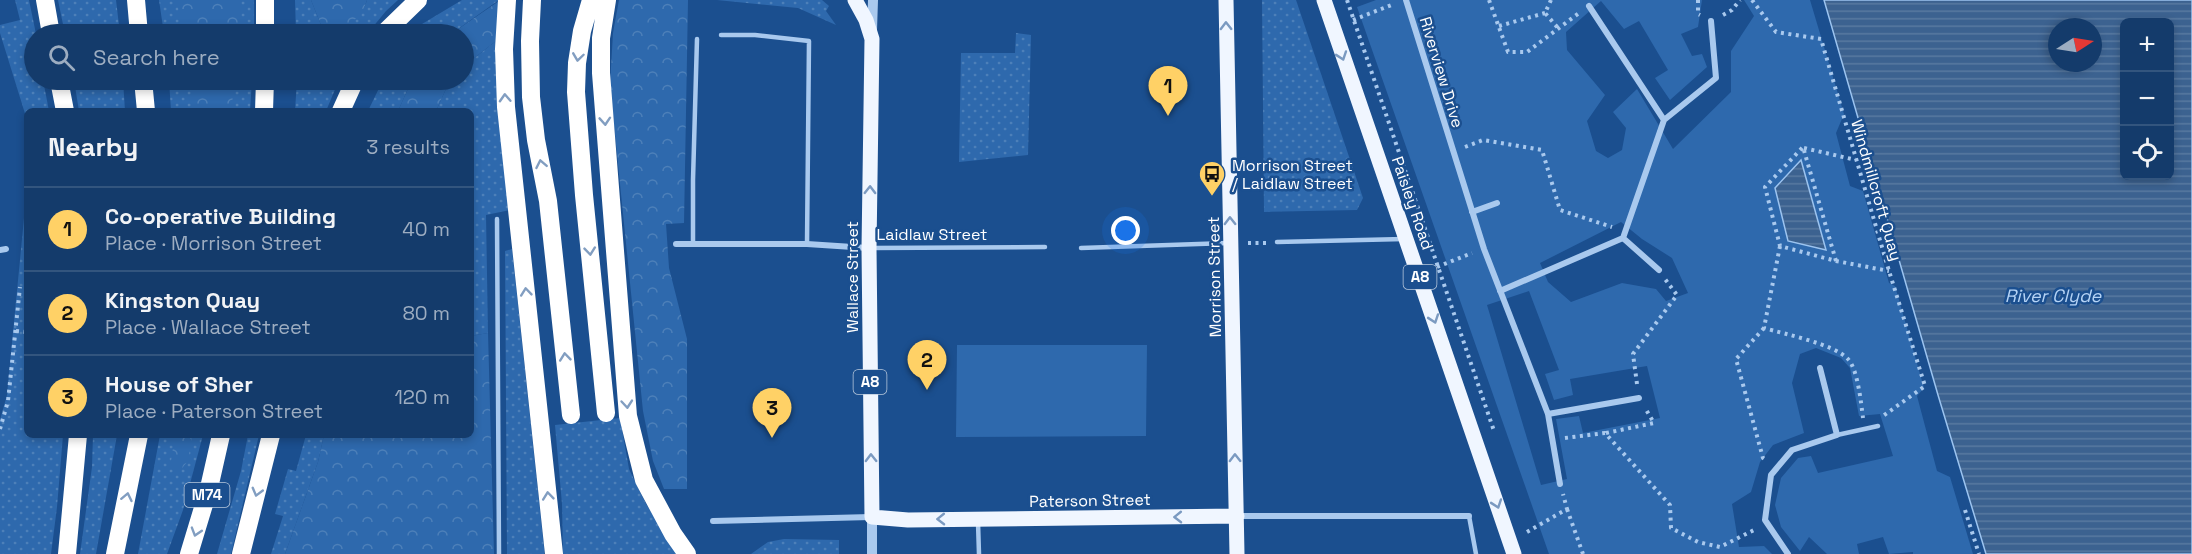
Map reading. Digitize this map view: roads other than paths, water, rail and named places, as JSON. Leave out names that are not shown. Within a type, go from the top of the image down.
[{"type":"highway","points":[[45,0],[49,24]]},
{"type":"highway","points":[[136,0],[138,24]]},
{"type":"highway","points":[[265,0],[265,24]]},
{"type":"highway","points":[[393,24],[418,0]]},
{"type":"highway","points":[[507,0],[504,50],[506,107],[554,554]]},
{"type":"highway","points":[[532,0],[531,97],[536,140],[548,201],[571,415]]},
{"type":"highway","points":[[591,0],[579,53],[576,92],[606,413]]},
{"type":"highway","points":[[607,0],[601,38],[601,73],[628,416],[644,480],[673,534],[687,554]]},
{"type":"highway","points":[[61,90],[64,108]]},
{"type":"highway","points":[[145,90],[146,108]]},
{"type":"highway","points":[[264,108],[265,90]]},
{"type":"highway","points":[[342,108],[350,90]]},
{"type":"highway","points":[[67,554],[78,438]]},
{"type":"highway","points":[[115,554],[138,438]]},
{"type":"highway","name":"M74","points":[[189,554],[209,488],[220,438]]},
{"type":"highway","name":"M74","points":[[241,554],[270,438]]},
{"type":"main road","name":"A8","points":[[855,0],[866,20],[872,39]]},
{"type":"main road","name":"Morrison Street","points":[[1226,0],[1237,554]]},
{"type":"main road","name":"Paisley Road","points":[[1324,0],[1514,554]]},
{"type":"main road","name":"Wallace Street","points":[[872,39],[869,248],[872,516]]},
{"type":"main road","name":"Paterson Street","points":[[872,516],[908,520],[1237,516]]},
{"type":"street","name":"Wallace Street","points":[[872,39],[873,0]]},
{"type":"street","name":"Riverview Drive","points":[[1406,0],[1484,249],[1548,414],[1560,484]]},
{"type":"street","points":[[1589,6],[1664,120]]},
{"type":"street","points":[[1500,291],[1624,235],[1664,120],[1716,78],[1712,21]]},
{"type":"street","points":[[1472,212],[1497,203]]},
{"type":"street","points":[[1624,235],[1659,270]]},
{"type":"street","name":"Laidlaw Street","points":[[676,244],[807,244],[869,248]]},
{"type":"street","points":[[1788,554],[1765,520],[1771,476],[1792,450],[1837,435],[1820,368]]},
{"type":"street","points":[[1548,414],[1639,398]]},
{"type":"street","name":"Wallace Street","points":[[872,516],[872,554]]},
{"type":"street","name":"Paterson Street","points":[[713,522],[872,516]]},
{"type":"street","name":"Paterson Street","points":[[1237,516],[1468,516]]},
{"type":"lane","points":[[721,34],[755,34],[809,40],[807,244]]},
{"type":"lane","points":[[693,244],[697,39]]},
{"type":"lane","points":[[497,219],[499,554]]},
{"type":"lane","points":[[1277,242],[1406,239]]},
{"type":"lane","points":[[1081,248],[1231,243]]},
{"type":"lane","name":"Laidlaw Street","points":[[869,248],[1045,247]]},
{"type":"lane","points":[[1837,435],[1878,426]]},
{"type":"lane","points":[[1468,516],[1476,554]]},
{"type":"lane","points":[[978,519],[979,554]]},
{"type":"water","name":"River Clyde","points":[[1824,0],[2192,0],[2192,554],[1986,554]]},
{"type":"water","points":[[1801,160],[1826,250],[1788,241],[1775,188]]},
{"type":"place","name":"Co-operative Building","points":[[1168,116]]},
{"type":"place","name":"Morrison Street / Laidlaw Street","points":[[1212,197]]},
{"type":"place","name":"Kingston Quay","points":[[927,390]]},
{"type":"place","name":"House of Sher","points":[[772,438]]}]
